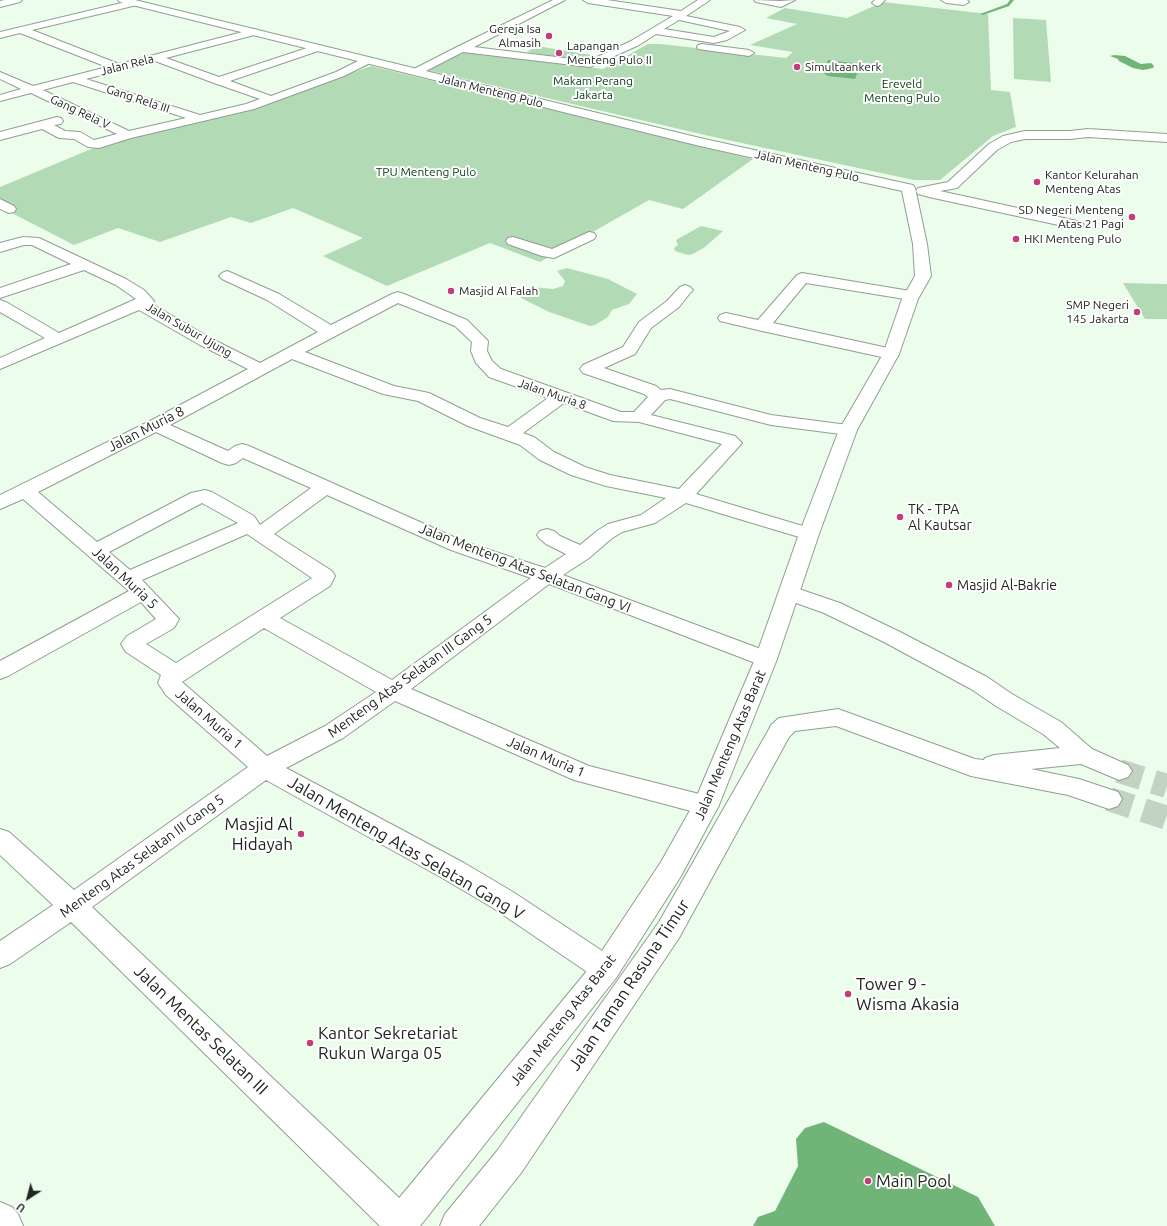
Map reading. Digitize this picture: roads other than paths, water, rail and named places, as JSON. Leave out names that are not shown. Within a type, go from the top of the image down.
[{"type":"street","points":[[0,4],[17,0]]},
{"type":"street","name":"Jalan Menteng Pulo","points":[[123,0],[795,164],[1077,225]]},
{"type":"street","points":[[416,72],[560,0]]},
{"type":"street","points":[[588,0],[680,15],[740,30],[723,38],[714,40],[654,31]]},
{"type":"street","points":[[462,49],[590,64],[635,43],[705,0]]},
{"type":"street","points":[[759,0],[781,4],[790,0]]},
{"type":"street","points":[[946,0],[964,2]]},
{"type":"street","points":[[0,36],[134,3]]},
{"type":"street","points":[[0,26],[21,30],[118,67]]},
{"type":"street","name":"Jalan Rela","points":[[0,98],[254,32]]},
{"type":"street","points":[[635,43],[657,42],[749,53]]},
{"type":"street","points":[[218,81],[317,48]]},
{"type":"street","points":[[156,58],[272,100]]},
{"type":"street","points":[[44,124],[63,135],[76,135],[92,144],[96,144],[128,135],[202,119],[272,100],[340,74],[368,60]]},
{"type":"street","name":"Gang Rela V","points":[[0,75],[128,135]]},
{"type":"street","name":"Gang Rela III","points":[[74,79],[202,119]]},
{"type":"street","points":[[0,136],[75,116],[88,115]]},
{"type":"street","points":[[923,191],[952,185],[993,147],[1007,139],[1021,136],[1088,133],[1167,138]]},
{"type":"street","name":"Jalan Menteng Atas Barat","points":[[399,1224],[606,969],[671,868],[706,805],[766,659],[790,593],[809,534],[848,430],[891,354],[911,296],[923,276],[920,244],[908,188]]},
{"type":"street","points":[[513,241],[554,254],[589,236]]},
{"type":"street","name":"Jalan Subur Ujung","points":[[0,248],[23,241],[34,241],[121,282],[139,293],[146,301],[141,304],[206,342],[260,369]]},
{"type":"street","points":[[0,293],[84,265]]},
{"type":"street","points":[[226,276],[273,297],[330,332]]},
{"type":"street","points":[[762,326],[802,278],[911,296]]},
{"type":"street","points":[[658,396],[650,390],[589,369],[628,350],[645,325],[673,304],[685,290]]},
{"type":"street","name":"Jalan Muria 8","points":[[0,503],[156,425],[330,332],[398,298],[460,323],[480,341],[480,351],[484,363],[495,373],[620,417],[639,417],[728,440],[733,443],[683,496]]},
{"type":"street","points":[[0,364],[141,304]]},
{"type":"street","points":[[0,305],[58,339]]},
{"type":"street","points":[[726,318],[891,354]]},
{"type":"street","points":[[291,353],[389,390],[423,397],[474,422],[527,441],[547,456],[578,471],[606,480],[683,496],[809,534]]},
{"type":"street","points":[[639,417],[658,396],[670,394],[771,420],[848,430]]},
{"type":"street","points":[[510,434],[561,397]]},
{"type":"street","name":"Jalan Menteng Atas Selatan Gang VI","points":[[156,425],[229,459],[242,450],[324,488],[458,546],[547,576],[766,659]]},
{"type":"street","points":[[0,671],[135,585],[254,530],[324,488]]},
{"type":"street","name":"Jalan Muria 5","points":[[25,491],[135,585],[168,619],[166,623],[132,644],[134,647],[176,674]]},
{"type":"street","points":[[95,551],[198,497],[205,496],[247,520],[254,530]]},
{"type":"street","name":"Menteng Atas Selatan III Gang 5","points":[[0,956],[73,906],[265,768],[334,732],[393,691],[547,576],[593,546],[604,535],[615,528],[648,519],[683,496]]},
{"type":"street","name":"Jalan Muria 1","points":[[254,530],[324,576],[322,581],[170,679],[174,689],[265,768]]},
{"type":"street","points":[[547,535],[553,540],[582,554]]},
{"type":"street","points":[[790,593],[839,611],[892,636],[978,683],[1052,728],[1083,755],[1119,771]]},
{"type":"street","points":[[263,618],[393,691]]},
{"type":"street","name":"Jalan Muria 1","points":[[393,691],[583,774],[706,805]]},
{"type":"street","name":"Jalan Taman Rasuna Timur","points":[[457,1226],[509,1162],[669,930],[780,731],[788,724],[838,717],[971,767]]},
{"type":"street","points":[[971,767],[1083,755]]},
{"type":"street","points":[[971,767],[1070,786],[1109,799]]},
{"type":"street","name":"Jalan Menteng Atas Selatan Gang V","points":[[265,768],[454,871],[502,900],[606,969]]},
{"type":"street","name":"Jalan Mentas Selatan III","points":[[0,839],[73,906],[399,1224]]},
{"type":"street","points":[[0,1219],[6,1226]]},
{"type":"waterway","points":[[982,14],[1008,5],[1012,0]]},
{"type":"tunnel","points":[[1119,771],[1167,786]]},
{"type":"tunnel","points":[[1109,799],[1167,818]]},
{"type":"place","name":"Gereja Isa Almasih","points":[[549,36]]},
{"type":"place","name":"Lapangan Menteng Pulo II","points":[[559,53]]},
{"type":"place","name":"Simultaankerk","points":[[797,67]]},
{"type":"place","name":"Kantor Kelurahan Menteng Atas","points":[[1037,182]]},
{"type":"place","name":"SD Negeri Menteng Atas 21 Pagi","points":[[1132,217]]},
{"type":"place","name":"HKI Menteng Pulo","points":[[1016,239]]},
{"type":"place","name":"Masjid Al Falah","points":[[451,291]]},
{"type":"place","name":"SMP Negeri 145 Jakarta","points":[[1137,312]]},
{"type":"place","name":"TK - TPA Al Kautsar","points":[[900,517]]},
{"type":"place","name":"Masjid Al-Bakrie","points":[[949,585]]},
{"type":"place","name":"Masjid Al Hidayah","points":[[301,834]]},
{"type":"place","name":"Tower 9 - Wisma Akasia","points":[[848,994]]},
{"type":"place","name":"Kantor Sekretariat Rukun Warga 05","points":[[310,1043]]},
{"type":"place","name":"Main Pool","points":[[868,1181]]},
{"type":"park label","name":"Makam Perang Jakarta","points":[[593,88]]},
{"type":"park label","name":"Ereveld Menteng Pulo","points":[[902,91]]},
{"type":"park label","name":"TPU Menteng Pulo","points":[[426,172]]}]
